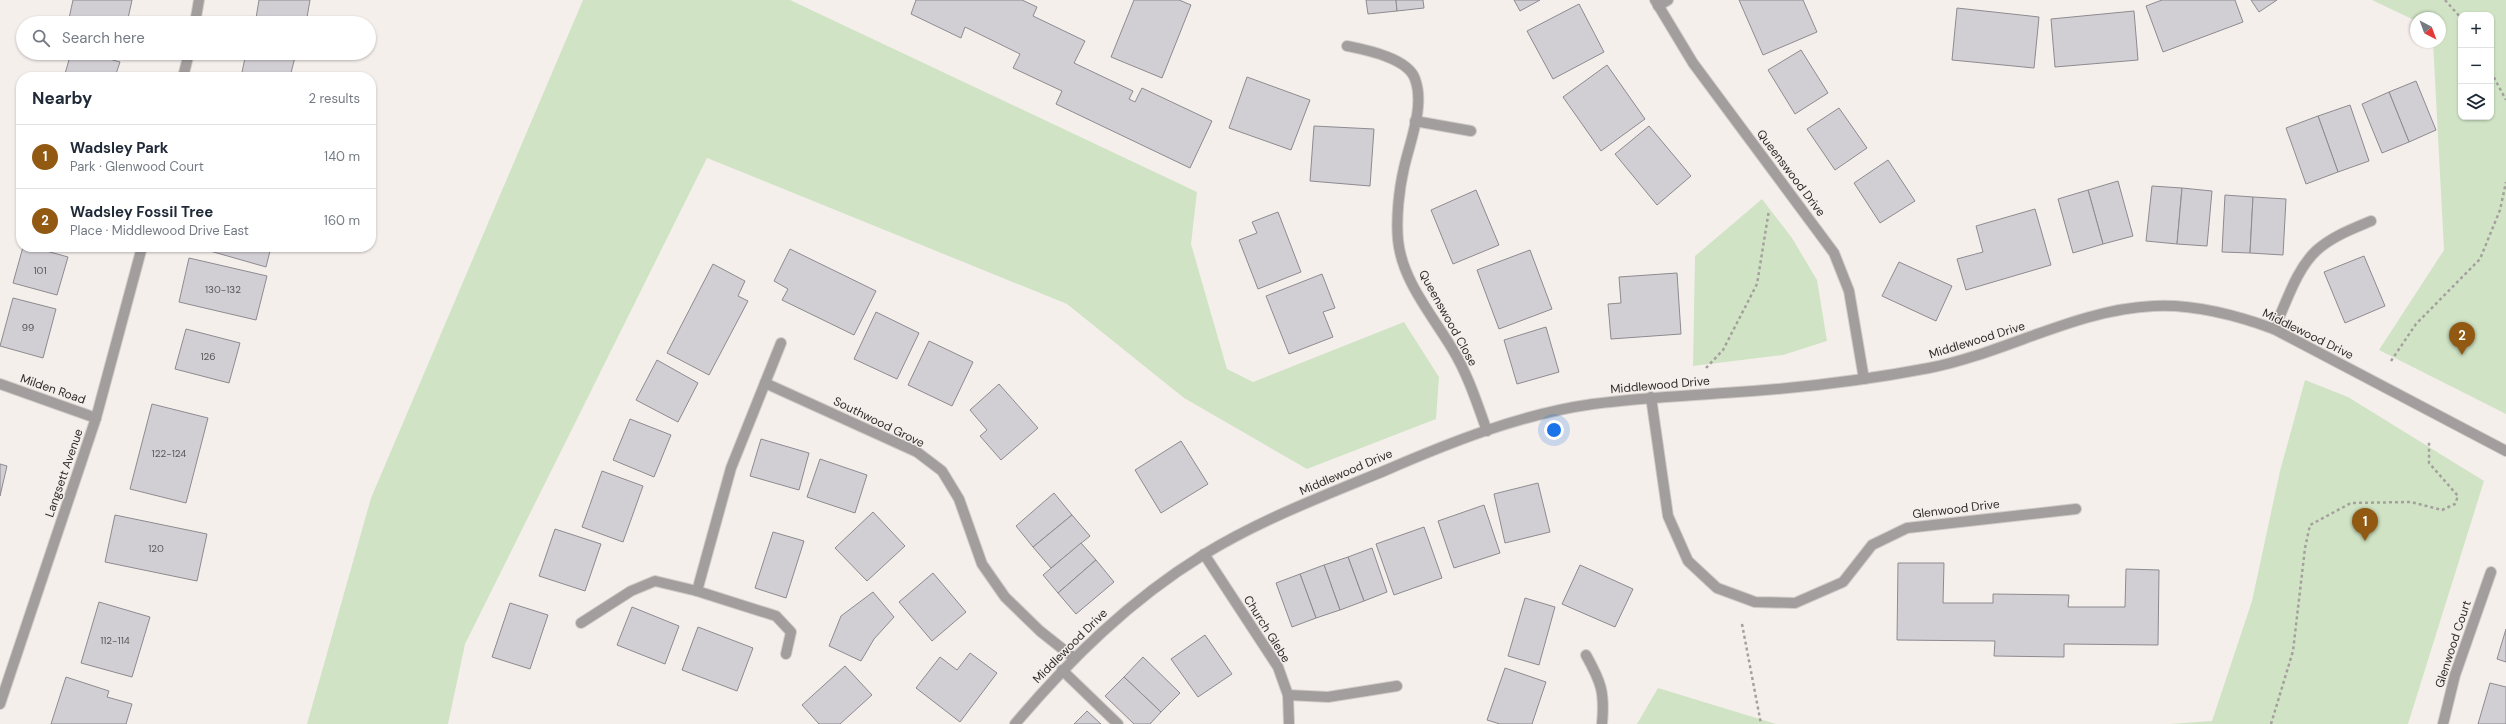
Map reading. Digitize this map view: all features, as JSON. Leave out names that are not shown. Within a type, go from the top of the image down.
[{"type":"street","points":[[196,16],[199,0]]},
{"type":"street","points":[[1656,3],[1668,0]]},
{"type":"street","name":"Queenswood Drive","points":[[1656,3],[1692,63],[1834,253],[1849,291],[1864,379]]},
{"type":"street","name":"Queenswood Close","points":[[1347,46],[1374,52],[1402,64],[1415,77],[1419,93],[1415,120],[1404,169],[1398,240],[1405,266],[1418,293],[1454,351],[1472,389],[1487,431]]},
{"type":"street","points":[[184,72],[187,60]]},
{"type":"street","points":[[1415,120],[1471,131]]},
{"type":"street","points":[[2274,329],[2302,270],[2316,251],[2340,234],[2371,221]]},
{"type":"street","name":"Langsett Avenue","points":[[0,704],[96,418],[141,252]]},
{"type":"street","name":"Middlewood Drive","points":[[1015,724],[1062,670],[1119,615],[1204,554],[1273,517],[1416,457],[1538,414],[1591,404],[1651,397],[1760,390],[1864,379],[1933,367],[2102,314],[2153,306],[2195,307],[2241,316],[2274,329],[2438,413],[2476,437],[2506,451]]},
{"type":"street","points":[[697,591],[731,468],[781,343]]},
{"type":"street","name":"Southwood Grove","points":[[765,383],[917,452],[942,471],[958,499],[982,564],[1005,598],[1040,631],[1074,658]]},
{"type":"street","name":"Milden Road","points":[[0,384],[96,418]]},
{"type":"street","name":"Glenwood Drive","points":[[1651,397],[1668,516],[1688,561],[1717,588],[1755,602],[1795,603],[1843,582],[1872,545],[1906,528],[2076,509]]},
{"type":"street","name":"Church Glebe","points":[[1204,554],[1278,667],[1288,695],[1289,724]]},
{"type":"street","name":"Glenwood Court","points":[[2443,724],[2455,675],[2492,572]]},
{"type":"street","points":[[582,623],[631,591],[655,581],[697,591],[776,616],[791,632],[786,654]]},
{"type":"street","points":[[1586,655],[1601,683],[1603,706],[1602,724]]},
{"type":"street","points":[[1062,670],[1118,724]]},
{"type":"street","points":[[1288,695],[1328,697],[1398,686]]},
{"type":"path","points":[[2445,0],[2458,15]]},
{"type":"path","points":[[2494,78],[2506,100]]},
{"type":"path","points":[[1679,396],[1723,350],[1757,284],[1775,174]]},
{"type":"path","points":[[2377,382],[2416,324],[2480,259],[2500,210],[2506,182]]},
{"type":"path","points":[[2271,724],[2293,651],[2305,548],[2310,524],[2351,503],[2411,502],[2442,510],[2455,504],[2458,496],[2429,463],[2427,444],[2438,413]]},
{"type":"path","points":[[1755,602],[1741,624],[1761,724]]},
{"type":"green space","points":[[583,0],[790,0],[1197,192],[1191,244],[1227,369],[1253,382],[1404,322],[1439,377],[1436,419],[1307,469],[1184,398],[1067,304],[707,158],[465,644],[448,724],[307,724],[371,498]]},
{"type":"green space","points":[[2372,0],[2506,0],[2506,414],[2379,350],[2444,250],[2433,48],[2446,48],[2446,12],[2410,12],[2410,18]]},
{"type":"green space","points":[[1762,199],[1792,238],[1817,280],[1827,341],[1783,355],[1693,366],[1695,256]]},
{"type":"green space","points":[[2305,380],[2348,397],[2484,481],[2408,724],[2169,724],[2212,721],[2252,601],[2280,471]]},
{"type":"green space","points":[[1658,688],[1776,724],[1637,724]]},
{"type":"building","points":[[73,0],[132,0],[129,16],[70,16]]},
{"type":"building","points":[[259,0],[310,0],[307,16],[256,16]]},
{"type":"building","points":[[916,0],[1022,0],[1037,7],[1033,16],[1085,41],[1074,63],[1133,91],[1129,99],[1135,102],[1142,88],[1212,121],[1190,168],[1056,104],[1062,91],[1013,68],[1020,54],[965,27],[961,38],[911,14]]},
{"type":"building","points":[[1134,0],[1179,0],[1191,5],[1162,78],[1111,57]]},
{"type":"building","points":[[1366,0],[1396,0],[1397,11],[1368,14]]},
{"type":"building","points":[[1396,0],[1423,0],[1424,8],[1397,11]]},
{"type":"building","points":[[1514,0],[1540,0],[1520,11]]},
{"type":"building","points":[[1739,0],[1803,0],[1817,32],[1763,55]]},
{"type":"building","points":[[2162,0],[2235,0],[2243,22],[2163,52],[2146,6]]},
{"type":"building","points":[[2251,0],[2277,0],[2259,12]]},
{"type":"building","points":[[1579,4],[1604,52],[1553,79],[1527,31]]},
{"type":"building","points":[[1957,8],[2039,17],[2034,68],[1952,60]]},
{"type":"building","points":[[2134,11],[2138,60],[2055,67],[2051,19]]},
{"type":"building","points":[[1801,50],[1828,93],[1795,114],[1768,70]]},
{"type":"building","points":[[69,60],[113,60],[120,62],[117,72],[65,72]]},
{"type":"building","points":[[245,60],[294,60],[291,72],[242,72]]},
{"type":"building","points":[[1607,65],[1645,119],[1601,151],[1563,97]]},
{"type":"building","points":[[1247,77],[1310,100],[1291,150],[1229,128]]},
{"type":"building","points":[[2416,81],[2436,130],[2409,142],[2389,92]]},
{"type":"building","points":[[2389,92],[2409,142],[2382,153],[2362,104]]},
{"type":"building","points":[[2350,105],[2369,161],[2338,172],[2318,116]]},
{"type":"building","points":[[1839,108],[1867,148],[1835,170],[1807,129]]},
{"type":"building","points":[[2318,116],[2338,172],[2306,184],[2286,128]]},
{"type":"building","points":[[1314,126],[1374,129],[1370,186],[1310,181]]},
{"type":"building","points":[[1649,126],[1691,176],[1657,205],[1615,154]]},
{"type":"building","points":[[1888,160],[1915,201],[1880,223],[1854,183]]},
{"type":"building","points":[[2118,181],[2133,236],[2103,244],[2088,190]]},
{"type":"building","points":[[2152,186],[2182,188],[2177,244],[2146,241]]},
{"type":"building","points":[[2182,188],[2212,191],[2207,246],[2177,244]]},
{"type":"building","points":[[1476,190],[1499,245],[1453,264],[1431,210]]},
{"type":"building","points":[[2088,190],[2103,244],[2073,253],[2058,199]]},
{"type":"building","points":[[2225,195],[2253,197],[2250,253],[2222,252]]},
{"type":"building","points":[[2253,197],[2286,199],[2283,255],[2250,253]]},
{"type":"building","points":[[2035,209],[2051,265],[1966,290],[1957,259],[1983,252],[1976,226]]},
{"type":"building","points":[[1278,212],[1301,272],[1258,289],[1239,240],[1257,233],[1252,222]]},
{"type":"building","points":[[790,249],[876,291],[854,335],[782,300],[788,289],[774,281]]},
{"type":"building","points":[[1530,250],[1552,309],[1499,329],[1477,270]]},
{"type":"building","points":[[22,252],[50,252],[68,257],[57,295],[13,283]]},
{"type":"building","points":[[214,252],[270,252],[266,267]]},
{"type":"building","points":[[2364,256],[2385,306],[2345,323],[2324,272]]},
{"type":"building","points":[[189,258],[267,276],[256,320],[179,302]]},
{"type":"building","points":[[1899,262],[1952,286],[1936,321],[1882,296]]},
{"type":"building","points":[[713,264],[745,281],[738,296],[748,301],[709,375],[667,353]]},
{"type":"building","points":[[1677,273],[1681,334],[1611,339],[1608,304],[1621,303],[1619,277]]},
{"type":"building","points":[[1322,274],[1335,308],[1323,312],[1333,337],[1289,354],[1266,296]]},
{"type":"building","points":[[13,298],[56,309],[43,358],[0,346]]},
{"type":"building","points":[[876,312],[919,333],[897,379],[854,359]]},
{"type":"building","points":[[1546,327],[1559,372],[1517,384],[1504,340]]},
{"type":"building","points":[[186,329],[240,343],[229,383],[175,369]]},
{"type":"building","points":[[929,341],[973,362],[952,406],[908,385]]},
{"type":"building","points":[[657,360],[698,383],[678,422],[636,400]]},
{"type":"building","points":[[999,384],[1038,428],[1001,460],[980,436],[987,430],[970,410]]},
{"type":"building","points":[[152,404],[208,418],[186,503],[130,489]]},
{"type":"building","points":[[630,419],[671,435],[654,477],[613,460]]},
{"type":"building","points":[[761,439],[809,453],[799,490],[750,476]]},
{"type":"building","points":[[1181,441],[1208,484],[1161,513],[1135,470]]},
{"type":"building","points":[[820,459],[867,475],[855,513],[807,497]]},
{"type":"building","points":[[0,464],[7,466],[0,496]]},
{"type":"building","points":[[602,471],[643,486],[623,542],[582,527]]},
{"type":"building","points":[[1538,483],[1550,532],[1505,543],[1494,494]]},
{"type":"building","points":[[1054,493],[1072,515],[1033,547],[1016,526]]},
{"type":"building","points":[[1484,505],[1500,553],[1454,568],[1438,521]]},
{"type":"building","points":[[873,512],[905,546],[867,581],[835,548]]},
{"type":"building","points":[[115,515],[207,534],[197,581],[105,562]]},
{"type":"building","points":[[1072,515],[1090,536],[1051,568],[1033,547]]},
{"type":"building","points":[[1424,527],[1442,578],[1394,595],[1376,544]]},
{"type":"building","points":[[555,529],[601,544],[585,591],[539,576]]},
{"type":"building","points":[[773,532],[804,541],[786,598],[755,588]]},
{"type":"building","points":[[1081,543],[1096,560],[1058,593],[1043,575]]},
{"type":"building","points":[[1372,548],[1387,592],[1364,601],[1348,557]]},
{"type":"building","points":[[1348,557],[1364,601],[1340,610],[1324,565]]},
{"type":"building","points":[[1096,560],[1114,582],[1076,614],[1058,593]]},
{"type":"building","points":[[1898,563],[1944,563],[1943,603],[1993,603],[1993,594],[2069,595],[2068,607],[2125,607],[2126,569],[2159,570],[2158,645],[2064,644],[2064,657],[1994,656],[1995,641],[1897,640]]},
{"type":"building","points":[[1324,565],[1340,610],[1316,618],[1300,574]]},
{"type":"building","points":[[1580,565],[1633,589],[1615,627],[1562,604]]},
{"type":"building","points":[[933,573],[966,612],[932,641],[899,602]]},
{"type":"building","points":[[1300,574],[1316,618],[1292,627],[1276,583]]},
{"type":"building","points":[[873,592],[894,617],[874,639],[861,661],[829,646],[841,616]]},
{"type":"building","points":[[1525,598],[1555,607],[1539,665],[1508,656]]},
{"type":"building","points":[[99,602],[150,617],[132,677],[81,663]]},
{"type":"building","points":[[510,603],[548,615],[530,669],[492,657]]},
{"type":"building","points":[[632,607],[679,626],[665,664],[617,645]]},
{"type":"building","points":[[698,627],[753,648],[737,691],[682,670]]},
{"type":"building","points":[[2506,629],[2506,662],[2497,659]]},
{"type":"building","points":[[1205,635],[1232,674],[1198,697],[1171,659]]},
{"type":"building","points":[[970,653],[997,673],[960,722],[916,688],[940,657],[957,670]]},
{"type":"building","points":[[1143,657],[1180,693],[1161,712],[1124,677]]},
{"type":"building","points":[[845,666],[872,695],[840,724],[819,724],[802,705]]},
{"type":"building","points":[[1505,668],[1546,682],[1532,724],[1500,724],[1487,720]]},
{"type":"building","points":[[66,677],[109,691],[107,697],[132,704],[126,724],[51,724]]},
{"type":"building","points":[[1124,677],[1161,712],[1150,724],[1134,724],[1105,696]]},
{"type":"building","points":[[2490,683],[2506,687],[2506,724],[2478,724]]},
{"type":"building","points":[[1087,711],[1101,724],[1074,724]]},
{"type":"place","name":"Wadsley Fossil Tree","points":[[2462,355]]},
{"type":"place","name":"Wadsley Park","points":[[2365,541]]}]
